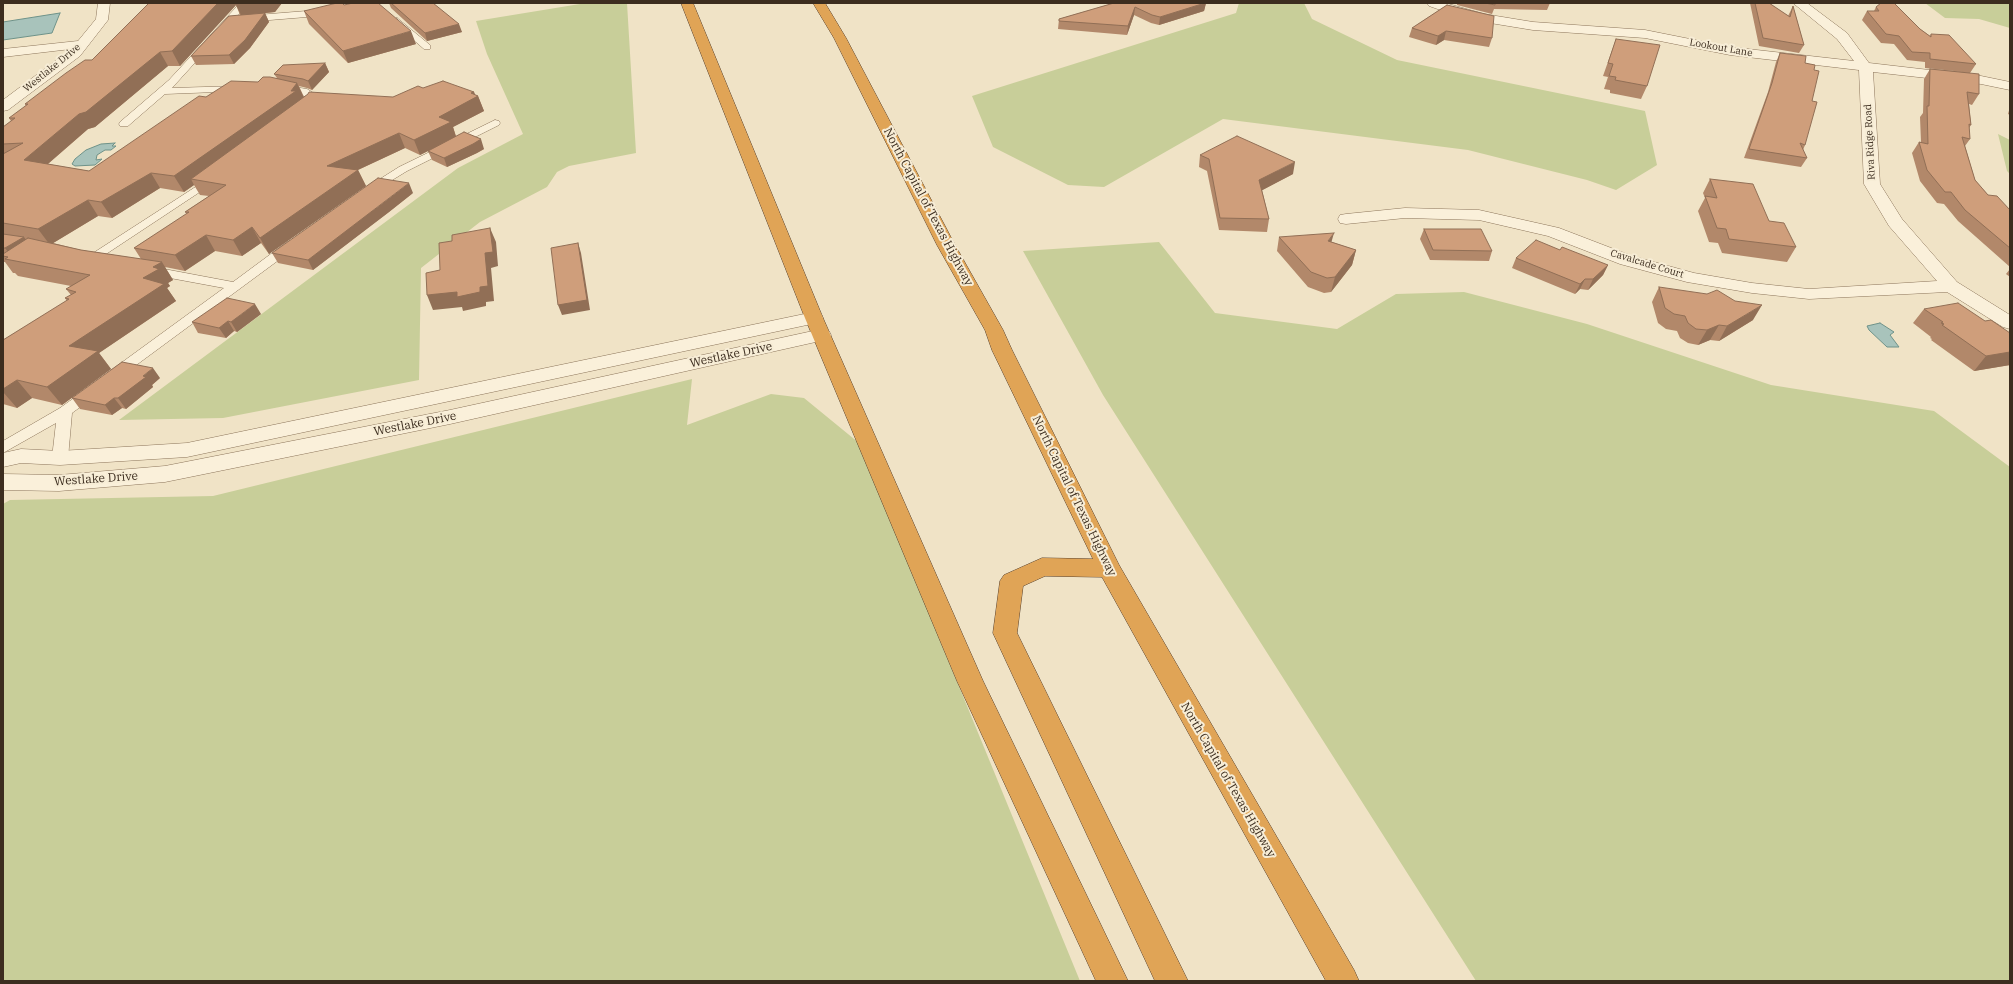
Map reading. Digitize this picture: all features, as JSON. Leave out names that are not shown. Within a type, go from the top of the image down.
[{"type":"highway","points":[[687,3],[774,213],[818,327],[970,681],[1112,981]]},
{"type":"highway","name":"North Capital of Texas Highway","points":[[819,3],[840,38],[946,245],[994,330],[1002,350],[1109,568],[1343,981]]},
{"type":"highway","points":[[1109,568],[1042,566],[1012,581],[1006,633],[1172,981]]},
{"type":"street","name":"Westlake Drive","points":[[3,107],[75,53],[102,20],[104,3]]},
{"type":"street","name":"Lookout Lane","points":[[1433,3],[1484,18],[1533,26],[1646,34],[1730,50],[1866,68],[1981,80],[2010,86]]},
{"type":"street","points":[[1799,3],[1842,36],[1866,68]]},
{"type":"street","points":[[3,53],[82,44]]},
{"type":"street","name":"Riva Ridge Road","points":[[1866,68],[1872,184],[1895,222],[1951,286],[2010,323]]},
{"type":"street","name":"Cavalcade Court","points":[[1346,219],[1405,213],[1479,215],[1552,232],[1626,260],[1693,278],[1809,294],[1951,286]]},
{"type":"street","name":"Westlake Drive","points":[[3,460],[21,456],[60,458],[187,450],[458,394],[818,327]]},
{"type":"street","name":"Westlake Drive","points":[[3,482],[59,483],[165,474],[450,418],[818,327]]},
{"type":"lane","points":[[124,124],[161,92],[231,20],[245,3]]},
{"type":"lane","points":[[231,20],[319,13],[356,3]]},
{"type":"lane","points":[[390,14],[427,47]]},
{"type":"lane","points":[[161,92],[246,88]]},
{"type":"lane","points":[[269,88],[304,91],[311,96],[309,108],[296,117]]},
{"type":"lane","points":[[356,199],[403,169],[495,124]]},
{"type":"lane","points":[[90,259],[221,173]]},
{"type":"lane","points":[[3,448],[65,411],[298,240]]},
{"type":"lane","points":[[76,256],[105,262]]},
{"type":"lane","points":[[136,268],[235,286]]},
{"type":"lane","points":[[60,458],[65,411]]},
{"type":"green space","points":[[586,3],[627,3],[636,153],[569,166],[557,172],[547,187],[480,222],[421,268],[419,380],[223,418],[119,420],[458,168],[523,134],[487,54],[476,21]]},
{"type":"green space","points":[[1239,3],[1304,3],[1312,19],[1397,60],[1645,111],[1657,165],[1616,190],[1587,180],[1468,150],[1223,119],[1104,187],[1068,185],[993,147],[972,96],[1236,13]]},
{"type":"green space","points":[[1925,3],[2010,3],[2010,28],[1979,19],[1945,18]]},
{"type":"green space","points":[[1998,134],[2010,140],[2010,174],[2007,171]]},
{"type":"green space","points":[[1159,242],[1215,313],[1337,329],[1396,294],[1464,292],[1587,324],[1771,385],[1934,411],[2010,467],[2010,981],[1476,981],[1103,395],[1023,251]]},
{"type":"green space","points":[[692,379],[687,425],[771,394],[804,398],[859,443],[1080,981],[3,981],[3,504],[10,500],[213,496]]},
{"type":"water","points":[[60,13],[52,33],[3,40],[3,22]]},
{"type":"water","points":[[115,143],[112,146],[116,146],[111,150],[105,150],[97,155],[96,160],[102,159],[95,165],[75,166],[72,164],[75,159],[86,150],[101,144]]},
{"type":"water","points":[[1880,323],[1894,332],[1890,335],[1899,347],[1887,347],[1869,330],[1867,326]]},
{"type":"building","points":[[149,3],[218,3],[172,51],[160,52],[86,112],[79,114],[24,160],[89,171],[199,96],[206,97],[231,81],[258,82],[263,77],[270,77],[297,83],[291,91],[296,91],[174,176],[151,173],[101,202],[88,200],[38,229],[3,223],[3,154],[23,143],[3,144],[3,127],[15,118],[9,118],[28,104],[25,104],[66,73],[85,60],[92,60]]},
{"type":"building","points":[[342,3],[344,5],[353,3],[378,3],[411,31],[343,51],[304,11]]},
{"type":"building","points":[[391,3],[433,3],[459,24],[425,33]]},
{"type":"building","points":[[1114,3],[1205,3],[1160,17],[1135,7],[1128,26],[1059,21],[1059,19]]},
{"type":"building","points":[[1755,3],[1769,3],[1790,17],[1793,6],[1804,45],[1763,38]]},
{"type":"building","points":[[1881,3],[1894,3],[1920,29],[1931,37],[1931,34],[1949,35],[1976,64],[1930,59],[1930,53],[1912,52],[1899,36],[1886,34],[1867,11],[1879,11],[1876,7]]},
{"type":"building","points":[[1447,5],[1494,16],[1492,38],[1446,31],[1438,36],[1412,28]]},
{"type":"building","points":[[265,13],[245,40],[229,55],[191,56],[229,16]]},
{"type":"building","points":[[1616,39],[1660,45],[1647,86],[1615,80],[1616,77],[1609,76],[1613,64],[1608,63]]},
{"type":"building","points":[[1780,53],[1806,56],[1805,63],[1815,65],[1814,70],[1819,71],[1812,101],[1817,102],[1805,145],[1800,143],[1807,158],[1749,149],[1772,83]]},
{"type":"building","points":[[325,63],[308,81],[274,74],[283,65]]},
{"type":"building","points":[[1930,69],[1979,74],[1979,94],[1967,92],[1971,125],[1969,124],[1970,139],[1962,137],[1975,180],[1988,195],[1997,196],[2010,210],[2010,248],[1965,210],[1951,192],[1945,192],[1927,170],[1919,142],[1928,144],[1927,106],[1929,106]]},
{"type":"building","points":[[443,81],[474,92],[471,93],[478,96],[439,117],[451,122],[414,140],[399,133],[327,166],[358,170],[260,238],[252,227],[233,240],[206,235],[175,255],[134,248],[189,212],[185,212],[226,185],[191,179],[309,92],[393,97],[418,86],[423,88]]},
{"type":"building","points":[[464,132],[481,139],[444,158],[428,151]]},
{"type":"building","points":[[1237,136],[1295,162],[1259,180],[1269,219],[1220,218],[1209,159],[1200,155]]},
{"type":"building","points":[[378,178],[409,183],[308,260],[272,253]]},
{"type":"building","points":[[1710,179],[1753,184],[1769,221],[1784,223],[1796,247],[1729,239],[1726,229],[1717,228],[1705,196],[1717,198]]},
{"type":"building","points":[[490,228],[493,252],[485,253],[488,286],[480,287],[480,292],[457,297],[457,292],[427,295],[426,273],[440,270],[439,243],[452,241],[452,235]]},
{"type":"building","points":[[1424,229],[1481,229],[1492,251],[1433,250]]},
{"type":"building","points":[[1334,233],[1328,241],[1356,250],[1335,277],[1327,278],[1311,272],[1279,237]]},
{"type":"building","points":[[3,234],[24,237],[3,248]]},
{"type":"building","points":[[28,238],[81,250],[162,262],[153,267],[159,269],[143,278],[164,284],[69,346],[98,351],[47,387],[17,380],[3,389],[3,340],[69,299],[65,298],[76,292],[66,289],[90,275],[5,259],[8,257],[3,256],[3,254]]},
{"type":"building","points":[[1536,240],[1560,250],[1562,247],[1608,265],[1593,279],[1585,279],[1580,284],[1516,258]]},
{"type":"building","points":[[578,243],[587,300],[558,305],[551,248]]},
{"type":"building","points":[[1659,287],[1707,294],[1717,290],[1735,301],[1762,305],[1727,326],[1719,325],[1707,330],[1696,329],[1688,323],[1685,316],[1674,314],[1665,308]]},
{"type":"building","points":[[227,298],[255,304],[231,322],[228,321],[219,328],[192,322]]},
{"type":"building","points":[[1958,303],[1985,321],[1991,320],[2010,333],[2010,352],[1986,356],[1942,325],[1944,324],[1941,323],[1943,322],[1924,309]]},
{"type":"building","points":[[122,362],[153,368],[143,376],[146,377],[118,398],[114,398],[105,405],[72,398]]}]
